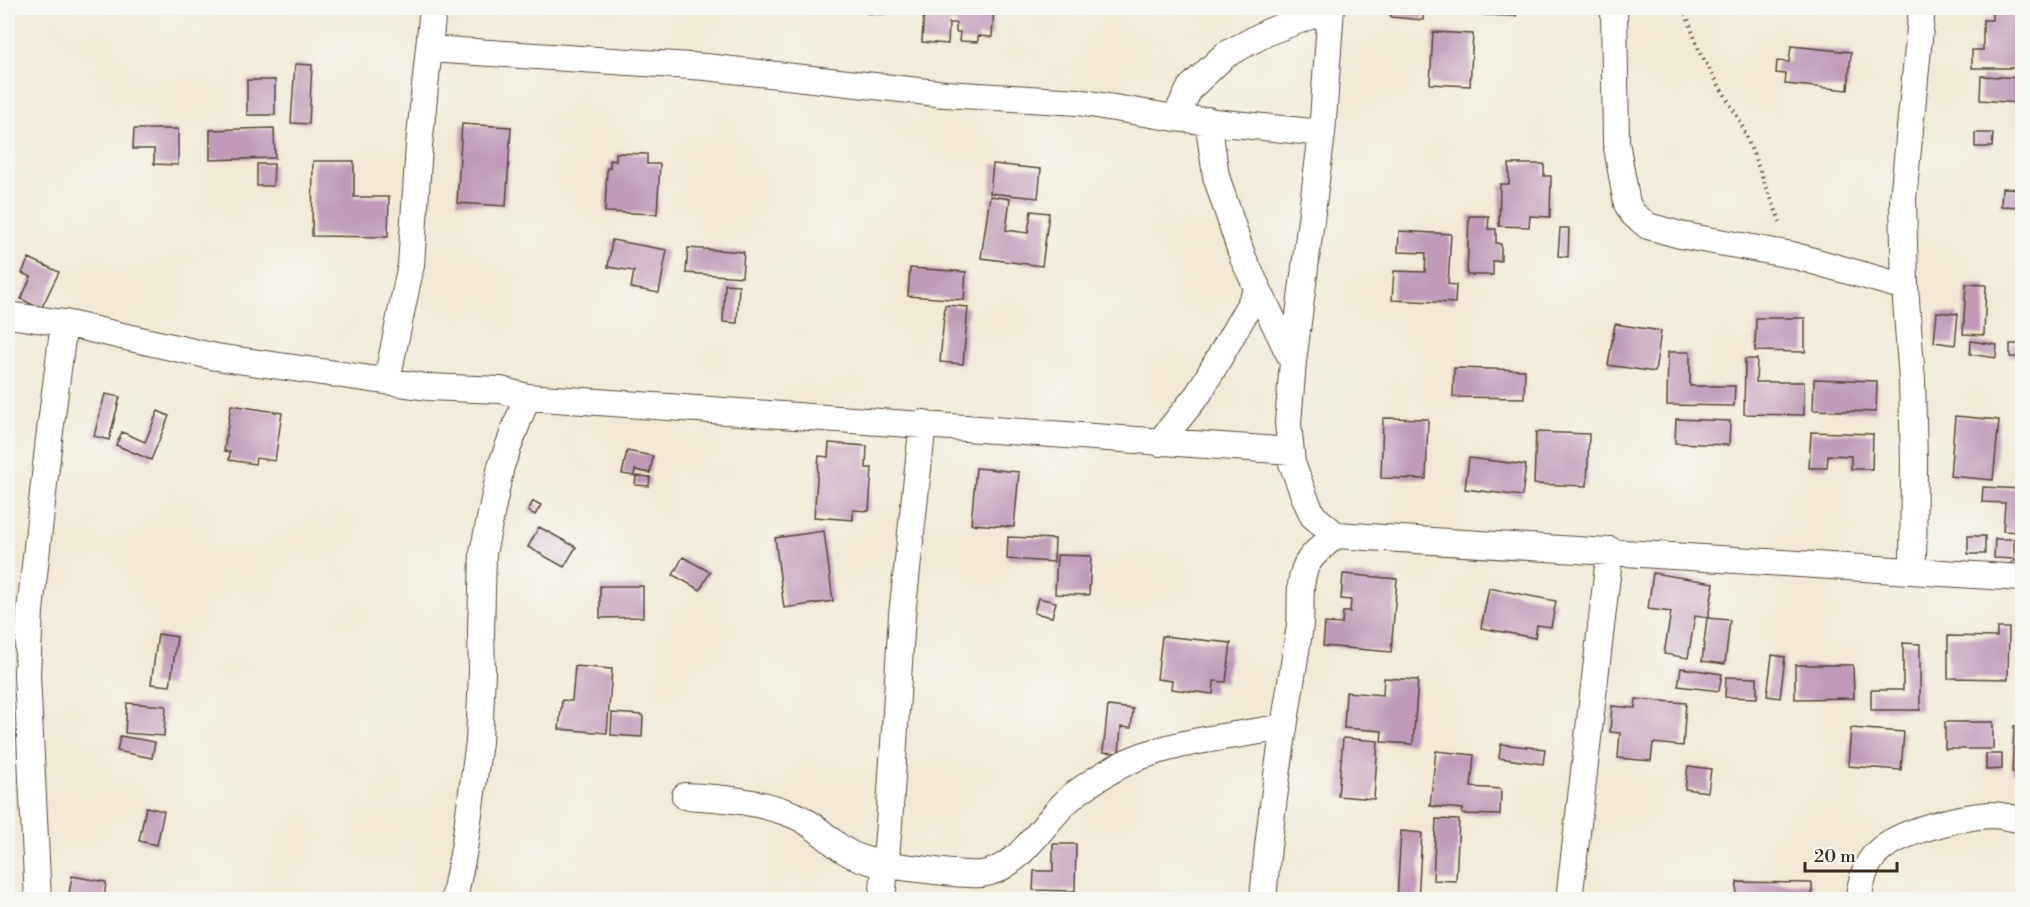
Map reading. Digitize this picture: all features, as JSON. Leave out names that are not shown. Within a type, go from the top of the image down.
[{"type":"street","points":[[387,380],[411,265],[432,8]]},
{"type":"street","points":[[1174,118],[1190,88],[1225,55],[1268,32],[1331,8],[1322,133],[1293,362],[1288,423],[1292,463],[1314,516],[1336,535],[1611,550],[2022,578]]},
{"type":"street","points":[[1614,8],[1616,142],[1627,204],[1633,214],[1648,226],[1680,235],[1792,255],[1905,287]]},
{"type":"street","points":[[1913,569],[1912,380],[1905,287],[1904,199],[1922,8]]},
{"type":"street","points":[[429,49],[706,67],[945,94],[1078,102],[1174,118],[1322,133]]},
{"type":"street","points":[[1208,120],[1216,176],[1242,258],[1293,362]]},
{"type":"street","points":[[1160,442],[1199,393],[1258,291]]},
{"type":"street","points":[[8,315],[64,323],[216,357],[427,387],[501,390],[527,397],[923,423],[1291,451]]},
{"type":"street","points":[[38,900],[27,675],[30,611],[64,323]]},
{"type":"street","points":[[454,900],[464,849],[479,742],[483,553],[501,466],[527,397]]},
{"type":"street","points":[[882,900],[902,615],[923,423]]},
{"type":"street","points":[[1263,900],[1284,726],[1300,626],[1305,567],[1320,548],[1336,535]]},
{"type":"street","points":[[1569,900],[1611,550]]},
{"type":"street","points":[[685,796],[763,804],[799,817],[848,853],[886,866],[957,874],[983,874],[1005,866],[1037,834],[1055,811],[1078,791],[1124,764],[1150,753],[1284,726]]},
{"type":"street","points":[[1858,900],[1863,874],[1876,853],[1904,835],[1946,823],[1991,815],[2022,820]]},
{"type":"path","points":[[1684,8],[1700,53],[1740,121],[1777,211],[1792,255]]},
{"type":"building","points":[[867,8],[882,8],[882,14],[867,13]]},
{"type":"building","points":[[924,8],[994,8],[992,37],[978,36],[978,42],[959,41],[960,32],[956,32],[956,23],[949,23],[948,44],[922,42]]},
{"type":"building","points":[[1392,8],[1424,8],[1423,20],[1391,17]]},
{"type":"building","points":[[1484,8],[1517,8],[1516,16],[1484,15]]},
{"type":"building","points":[[1992,8],[2022,8],[2022,68],[1972,68],[1972,50],[1983,50],[1983,20],[1992,20]]},
{"type":"building","points":[[1433,32],[1473,34],[1470,86],[1430,84]]},
{"type":"building","points":[[1791,46],[1851,52],[1848,90],[1785,84],[1786,74],[1776,73],[1777,61],[1789,62]]},
{"type":"building","points":[[295,64],[312,65],[309,124],[291,123]]},
{"type":"building","points":[[1981,76],[2021,78],[2020,103],[1980,100]]},
{"type":"building","points":[[247,80],[275,80],[275,115],[247,115]]},
{"type":"building","points":[[462,124],[511,127],[506,206],[457,203]]},
{"type":"building","points":[[274,128],[275,158],[210,160],[210,130]]},
{"type":"building","points":[[134,129],[178,129],[178,165],[154,164],[154,149],[133,149]]},
{"type":"building","points":[[1975,133],[1993,133],[1992,147],[1975,147]]},
{"type":"building","points":[[616,153],[647,154],[647,164],[660,164],[657,214],[605,212],[607,168],[610,168],[610,160],[616,161]]},
{"type":"building","points":[[313,161],[354,161],[354,197],[389,197],[388,237],[312,236]]},
{"type":"building","points":[[257,164],[274,164],[273,186],[257,186]]},
{"type":"building","points":[[993,164],[1041,169],[1038,198],[990,193]]},
{"type":"building","points":[[1509,164],[1544,164],[1544,176],[1551,176],[1550,217],[1530,216],[1529,227],[1499,226],[1500,184],[1509,184]]},
{"type":"building","points":[[2002,188],[2022,189],[2022,207],[2001,206]]},
{"type":"building","points":[[990,196],[1010,199],[1006,230],[1028,233],[1031,211],[1049,213],[1042,266],[981,258]]},
{"type":"building","points":[[1469,216],[1489,216],[1488,229],[1496,229],[1496,243],[1501,244],[1501,261],[1493,261],[1493,275],[1467,275]]},
{"type":"building","points":[[1560,228],[1569,228],[1568,257],[1558,256]]},
{"type":"building","points":[[1399,231],[1451,234],[1448,284],[1456,285],[1455,303],[1392,300],[1394,271],[1425,272],[1426,253],[1398,252]]},
{"type":"building","points":[[612,240],[667,250],[659,293],[631,288],[634,271],[608,267]]},
{"type":"building","points":[[688,248],[744,252],[742,277],[686,273]]},
{"type":"building","points":[[29,258],[59,272],[41,309],[21,299],[31,277],[22,273]]},
{"type":"building","points":[[910,268],[966,272],[964,300],[908,296]]},
{"type":"building","points":[[725,284],[739,285],[737,323],[723,322]]},
{"type":"building","points":[[1966,284],[1986,285],[1984,335],[1963,334]]},
{"type":"building","points":[[945,305],[968,307],[963,364],[940,362]]},
{"type":"building","points":[[1937,312],[1958,314],[1955,345],[1934,342]]},
{"type":"building","points":[[1756,318],[1805,318],[1805,352],[1755,351]]},
{"type":"building","points":[[1615,324],[1661,331],[1655,372],[1608,365]]},
{"type":"building","points":[[1971,341],[1997,345],[1996,358],[1970,354]]},
{"type":"building","points":[[2010,344],[2022,344],[2022,357],[2010,357]]},
{"type":"building","points":[[1668,352],[1690,352],[1690,386],[1735,386],[1734,406],[1667,405]]},
{"type":"building","points":[[1745,359],[1757,359],[1756,382],[1804,382],[1804,415],[1744,414]]},
{"type":"building","points":[[1454,368],[1525,370],[1524,398],[1453,397]]},
{"type":"building","points":[[1814,379],[1877,381],[1876,412],[1813,410]]},
{"type":"building","points":[[105,394],[120,397],[109,440],[94,436]]},
{"type":"building","points":[[231,405],[282,413],[275,461],[256,458],[255,464],[229,460],[230,452],[224,451]]},
{"type":"building","points":[[158,411],[169,416],[151,460],[116,445],[122,432],[145,442]]},
{"type":"building","points":[[1955,416],[1999,420],[1993,480],[1950,476]]},
{"type":"building","points":[[1383,418],[1428,419],[1426,479],[1381,478]]},
{"type":"building","points":[[1676,419],[1730,421],[1729,445],[1675,443]]},
{"type":"building","points":[[1536,432],[1589,434],[1587,486],[1534,484]]},
{"type":"building","points":[[1811,432],[1873,434],[1872,469],[1851,469],[1851,456],[1828,455],[1827,468],[1809,468]]},
{"type":"building","points":[[829,443],[867,446],[866,468],[872,468],[869,511],[853,510],[853,520],[814,517],[819,456],[828,457]]},
{"type":"building","points":[[627,451],[653,456],[650,473],[635,470],[634,476],[622,474]]},
{"type":"building","points":[[1469,458],[1526,465],[1522,496],[1465,489]]},
{"type":"building","points":[[976,468],[1019,472],[1014,527],[971,524]]},
{"type":"building","points":[[636,476],[650,477],[649,486],[635,485]]},
{"type":"building","points":[[1983,487],[2022,489],[2022,532],[2003,531],[2005,503],[1982,502]]},
{"type":"building","points":[[533,501],[541,505],[535,515],[528,511]]},
{"type":"building","points":[[539,527],[576,547],[564,567],[528,547]]},
{"type":"building","points":[[824,531],[833,601],[784,608],[775,538]]},
{"type":"building","points":[[1968,536],[1985,536],[1985,554],[1968,554]]},
{"type":"building","points":[[1008,537],[1055,539],[1054,562],[1007,559]]},
{"type":"building","points":[[1995,539],[2014,539],[2014,559],[1994,558]]},
{"type":"building","points":[[1057,555],[1091,556],[1089,595],[1055,594]]},
{"type":"building","points":[[683,557],[710,572],[700,590],[673,575]]},
{"type":"building","points":[[2020,557],[2022,571],[2007,566]]},
{"type":"building","points":[[1653,573],[1714,583],[1708,618],[1695,616],[1688,658],[1664,654],[1671,612],[1648,609]]},
{"type":"building","points":[[1343,574],[1397,579],[1391,652],[1323,646],[1325,623],[1342,624],[1343,612],[1350,612],[1351,600],[1341,599]]},
{"type":"building","points":[[600,586],[643,586],[643,617],[600,618]]},
{"type":"building","points":[[1489,588],[1556,601],[1551,627],[1537,625],[1535,638],[1481,628]]},
{"type":"building","points":[[1038,598],[1056,602],[1052,617],[1034,613]]},
{"type":"building","points":[[1707,618],[1730,620],[1725,664],[1702,661]]},
{"type":"building","points":[[1997,628],[2009,628],[2008,679],[1948,678],[1948,636],[1997,637]]},
{"type":"building","points":[[158,634],[177,637],[170,686],[151,684]]},
{"type":"building","points":[[1162,636],[1231,643],[1226,682],[1214,681],[1213,694],[1171,689],[1172,681],[1157,679]]},
{"type":"building","points":[[1903,643],[1920,644],[1920,710],[1871,710],[1871,690],[1903,690]]},
{"type":"building","points":[[1772,655],[1785,657],[1780,698],[1767,696]]},
{"type":"building","points":[[1795,665],[1853,665],[1854,698],[1795,699]]},
{"type":"building","points":[[575,666],[612,669],[607,733],[559,729],[562,700],[572,701]]},
{"type":"building","points":[[1681,668],[1722,674],[1719,691],[1678,686]]},
{"type":"building","points":[[1726,677],[1757,678],[1757,698],[1725,697]]},
{"type":"building","points":[[1384,678],[1418,680],[1413,744],[1381,742],[1382,731],[1344,728],[1346,692],[1383,695]]},
{"type":"building","points":[[1636,699],[1686,703],[1683,746],[1653,743],[1651,761],[1618,758],[1620,733],[1610,732],[1612,706],[1635,708]]},
{"type":"building","points":[[127,703],[166,706],[164,736],[125,733]]},
{"type":"building","points":[[1108,706],[1133,709],[1131,728],[1121,727],[1119,753],[1103,752]]},
{"type":"building","points":[[612,713],[643,715],[642,737],[611,735]]},
{"type":"building","points":[[1945,722],[1993,722],[1993,749],[1945,749]]},
{"type":"building","points":[[2014,726],[2022,726],[2022,773],[2012,772]]},
{"type":"building","points":[[1851,728],[1904,732],[1901,770],[1848,766]]},
{"type":"building","points":[[120,736],[155,742],[152,758],[117,751]]},
{"type":"building","points":[[1343,738],[1378,741],[1374,799],[1338,796]]},
{"type":"building","points":[[1501,744],[1545,749],[1543,764],[1499,758]]},
{"type":"building","points":[[1436,751],[1474,755],[1471,787],[1501,789],[1500,815],[1462,814],[1463,809],[1430,806]]},
{"type":"building","points":[[1986,754],[2002,754],[2002,769],[1986,770]]},
{"type":"building","points":[[1688,766],[1711,769],[1708,792],[1685,789]]},
{"type":"building","points":[[146,807],[164,811],[157,845],[139,841]]},
{"type":"building","points":[[1436,819],[1459,820],[1456,881],[1433,880]]},
{"type":"building","points":[[1401,831],[1422,833],[1418,900],[1397,900]]},
{"type":"building","points":[[1053,844],[1076,844],[1075,891],[1033,890],[1034,871],[1053,871]]},
{"type":"building","points":[[72,876],[106,882],[104,900],[68,899]]},
{"type":"building","points":[[1737,882],[1812,883],[1812,900],[1736,900]]}]
